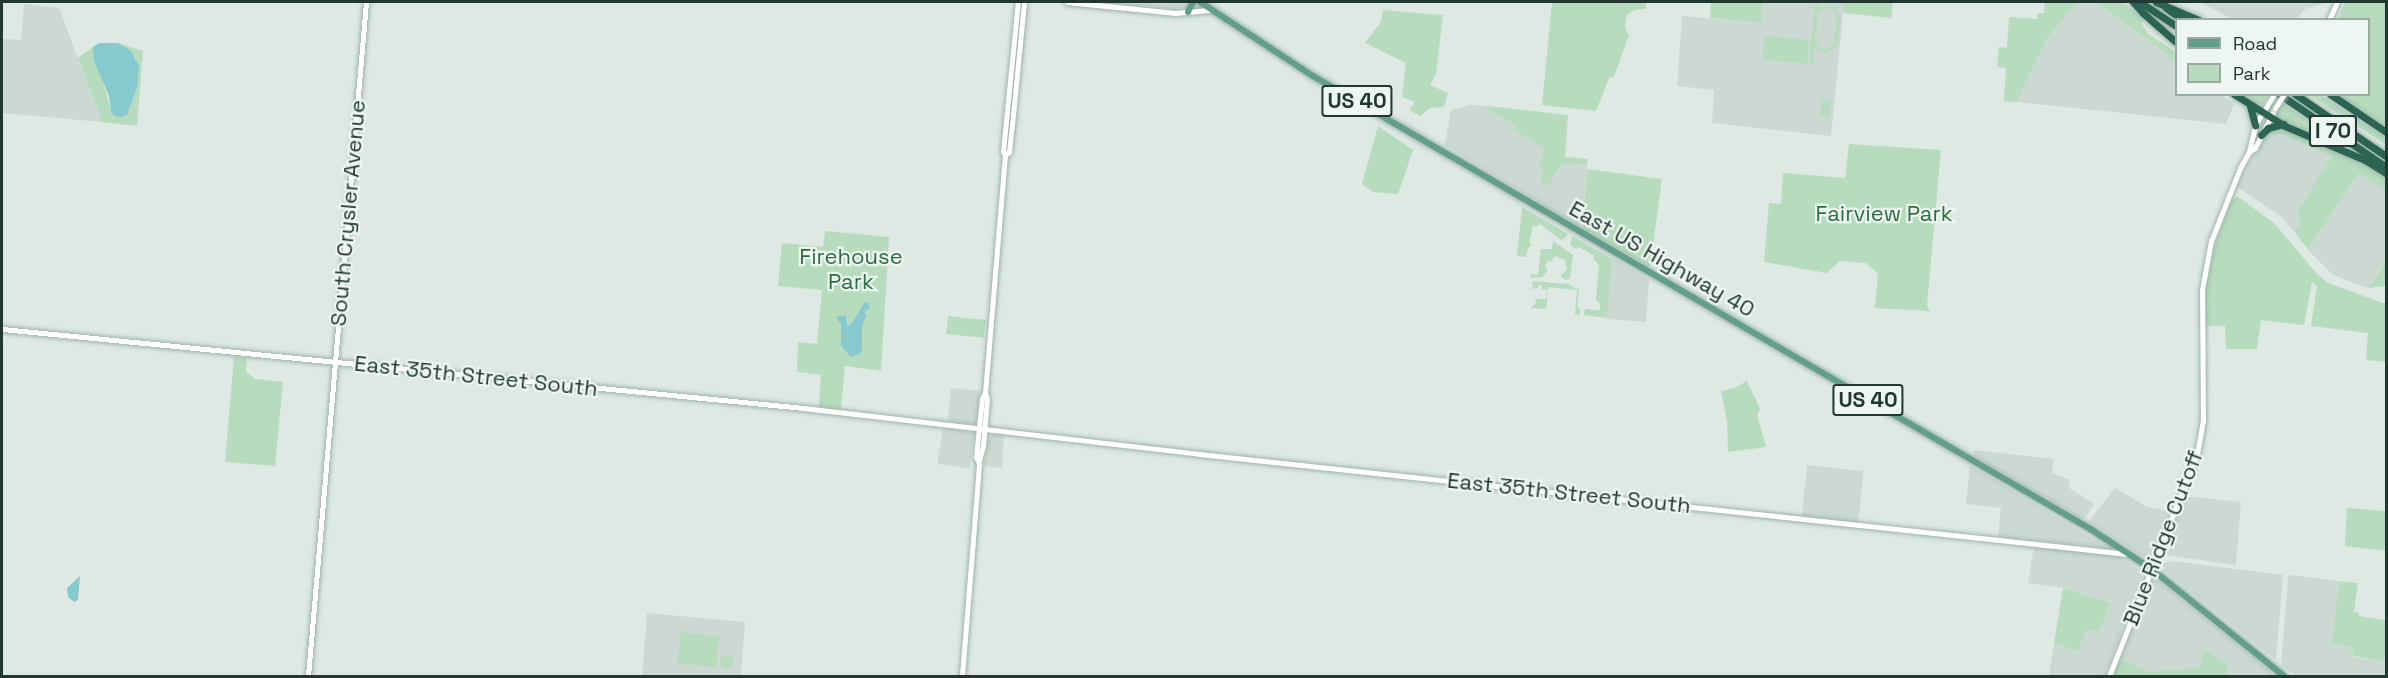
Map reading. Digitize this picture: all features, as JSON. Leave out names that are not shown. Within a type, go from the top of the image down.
[{"type":"highway","points":[[2133,2],[2175,41]]},
{"type":"highway","points":[[2140,2],[2175,25]]},
{"type":"highway","points":[[2156,2],[2180,18]]},
{"type":"highway","points":[[2156,2],[2194,18]]},
{"type":"highway","points":[[2237,96],[2283,124],[2349,153],[2386,173]]},
{"type":"highway","name":"I 70","points":[[2282,96],[2386,167]]},
{"type":"highway","name":"I 70","points":[[2298,96],[2386,156]]},
{"type":"highway","points":[[2333,96],[2386,132]]},
{"type":"highway","points":[[2250,106],[2255,125]]},
{"type":"highway","points":[[2261,135],[2268,128],[2283,124]]},
{"type":"main road","name":"South Crysler Avenue","points":[[308,676],[366,2]]},
{"type":"main road","points":[[962,676],[979,460],[987,399],[1005,155],[1003,151],[1018,2]]},
{"type":"main road","points":[[1005,155],[1009,152],[1024,2]]},
{"type":"main road","points":[[1067,2],[1188,12],[1212,10]]},
{"type":"main road","points":[[1188,12],[1193,2]]},
{"type":"main road","name":"East US Highway 40","points":[[1200,2],[1313,76],[2129,554]]},
{"type":"main road","points":[[2330,18],[2337,2]]},
{"type":"main road","name":"Blue Ridge Cutoff","points":[[2109,676],[2153,570],[2197,454],[2203,421],[2200,310],[2203,275],[2222,208],[2249,152],[2249,141],[2255,125],[2273,96]]},
{"type":"main road","name":"Blue Ridge Cutoff","points":[[2249,152],[2255,148],[2270,116],[2283,96]]},
{"type":"main road","name":"East 35th Street South","points":[[2,329],[803,408],[1009,433],[2129,554]]},
{"type":"main road","name":"US 40","points":[[2129,554],[2153,570],[2284,676]]},
{"type":"shaded area","points":[[1101,2],[1188,2],[1190,6],[1174,9]]},
{"type":"shaded area","points":[[1763,2],[1844,3],[1831,136],[1712,123],[1714,90],[1677,86],[1682,16],[1761,23]]},
{"type":"shaded area","points":[[2078,2],[2097,2],[2175,61],[2175,96],[2222,96],[2234,104],[2226,124],[2017,102],[2047,38]]},
{"type":"shaded area","points":[[2200,2],[2328,2],[2305,9],[2297,18],[2230,18]]},
{"type":"shaded area","points":[[24,4],[59,8],[102,122],[2,113],[2,39],[21,40]]},
{"type":"shaded area","points":[[1471,105],[1488,106],[1487,110],[1516,125],[1513,129],[1546,149],[1544,172],[1548,185],[1562,163],[1587,165],[1582,228],[1445,145],[1451,110]]},
{"type":"shaded area","points":[[2281,134],[2332,156],[2297,212],[2300,224],[2294,231],[2279,215],[2237,187],[2264,135]]},
{"type":"shaded area","points":[[2359,173],[2386,191],[2386,260],[2368,288],[2333,275],[2308,250]]},
{"type":"shaded area","points":[[1612,257],[1649,280],[1646,322],[1607,319]]},
{"type":"shaded area","points":[[951,388],[980,391],[976,425],[947,422]]},
{"type":"shaded area","points":[[943,428],[975,433],[969,469],[937,464]]},
{"type":"shaded area","points":[[992,434],[1004,435],[1002,468],[984,466],[987,439]]},
{"type":"shaded area","points":[[1974,450],[2054,459],[2052,473],[2070,480],[2069,488],[2094,504],[2085,518],[2081,518],[1973,456]]},
{"type":"shaded area","points":[[1807,465],[1864,471],[1858,524],[1801,518]]},
{"type":"shaded area","points":[[1970,466],[2108,548],[1998,537],[2001,508],[1966,504]]},
{"type":"shaded area","points":[[2115,488],[2147,507],[2169,511],[2151,557],[2145,558],[2089,521]]},
{"type":"shaded area","points":[[2185,496],[2241,502],[2236,565],[2164,555]]},
{"type":"shaded area","points":[[2034,546],[2118,555],[2143,573],[2105,676],[2049,676],[2054,643],[2078,651],[2087,628],[2098,632],[2109,603],[2063,588],[2028,583]]},
{"type":"shaded area","points":[[2172,561],[2283,575],[2276,660],[2165,571],[2163,563]]},
{"type":"shaded area","points":[[2291,575],[2339,581],[2332,643],[2353,647],[2352,656],[2383,662],[2386,652],[2386,676],[2296,676],[2281,665],[2288,577]]},
{"type":"shaded area","points":[[2156,579],[2271,672],[2273,676],[2227,676],[2227,664],[2189,670],[2150,672],[2120,659],[2152,580]]},
{"type":"shaded area","points":[[647,613],[745,622],[741,676],[642,676]]},
{"type":"green space","points":[[1552,2],[1646,2],[1646,9],[1635,10],[1627,15],[1625,27],[1629,35],[1614,77],[1609,78],[1596,111],[1542,105]]},
{"type":"green space","points":[[1711,2],[1763,2],[1761,23],[1710,18]]},
{"type":"green space","points":[[1827,2],[1893,2],[1891,18],[1843,13],[1844,3]]},
{"type":"green space","points":[[2045,2],[2078,2],[2047,38],[2017,102],[2004,101],[2006,68],[1997,67],[1999,47],[2007,48],[2009,17],[2037,19],[2038,13],[2044,13]]},
{"type":"green space","points":[[2097,2],[2122,2],[2144,19],[2141,23],[2148,34],[2175,51],[2175,61]]},
{"type":"green space","points":[[2345,2],[2386,2],[2386,129],[2336,96],[2370,96],[2370,18],[2338,18]]},
{"type":"green space","points":[[1815,3],[1819,3],[1819,7],[1834,6],[1841,18],[1837,46],[1826,53],[1815,49],[1813,63],[1809,63]],"holes":[[[1827,7],[1835,11],[1837,18],[1834,44],[1825,50],[1818,47],[1815,39],[1818,14]]]},
{"type":"green space","points":[[1383,10],[1443,15],[1436,74],[1430,85],[1448,93],[1444,107],[1430,108],[1420,116],[1409,110],[1415,102],[1402,97],[1406,63],[1365,43],[1381,22]]},
{"type":"green space","points":[[1765,36],[1809,40],[1807,64],[1763,60]]},
{"type":"green space","points":[[118,43],[143,51],[137,126],[102,122],[78,58],[93,47],[111,110],[132,97],[137,88],[136,58]]},
{"type":"green space","points":[[2244,96],[2268,96],[2263,104],[2258,105]]},
{"type":"green space","points":[[2312,96],[2323,96],[2386,138],[2386,145]]},
{"type":"green space","points":[[1822,100],[1831,101],[1829,118],[1820,117]]},
{"type":"green space","points":[[2283,104],[2358,154],[2278,118],[2276,112]]},
{"type":"green space","points":[[1488,106],[1568,115],[1565,157],[1588,159],[1587,165],[1562,163],[1548,186],[1540,181],[1544,172],[1539,166],[1545,149],[1513,129],[1516,125],[1487,110]]},
{"type":"green space","points":[[1378,126],[1413,150],[1398,194],[1373,192],[1362,184]]},
{"type":"green space","points":[[2279,128],[2355,157],[2386,175],[2386,191],[2359,173],[2308,250],[2294,231],[2300,224],[2297,212],[2332,156],[2281,134],[2264,135]]},
{"type":"green space","name":"Fairview Park","points":[[1849,144],[1941,150],[1927,305],[1930,311],[1875,308],[1878,274],[1866,263],[1840,261],[1827,273],[1764,262],[1769,203],[1781,204],[1783,173],[1845,178]]},
{"type":"green space","points":[[1587,169],[1662,179],[1650,267],[1582,228]]},
{"type":"green space","points":[[2237,196],[2274,223],[2317,274],[2328,283],[2383,303],[2386,302],[2386,362],[2366,360],[2368,333],[2311,326],[2317,286],[2312,282],[2304,325],[2261,320],[2257,349],[2226,349],[2225,326],[2204,326],[2205,291],[2212,254],[2231,201]]},
{"type":"green space","points":[[1522,207],[1568,234],[1561,240],[1540,224],[1537,227],[1533,226],[1529,243],[1532,244],[1526,257],[1517,256]]},
{"type":"green space","name":"Firehouse Park","points":[[825,231],[889,237],[881,371],[845,366],[841,410],[819,407],[821,375],[797,372],[798,342],[817,344],[822,290],[778,286],[782,243],[823,247]]},
{"type":"green space","points":[[1572,236],[1612,259],[1607,318],[1584,315],[1585,309],[1600,310],[1600,304],[1596,300],[1599,265],[1593,258],[1594,256],[1579,247],[1576,249],[1570,245]]},
{"type":"green space","points":[[1553,241],[1573,255],[1570,278],[1566,280],[1560,276],[1567,270],[1565,260],[1555,256],[1551,262],[1547,261],[1545,268],[1548,270],[1542,277],[1531,278],[1531,274],[1538,275],[1541,249],[1552,249]]},
{"type":"green space","points":[[2386,260],[2386,286],[2368,288],[2377,275]]},
{"type":"green space","points":[[1533,281],[1568,284],[1579,290],[1577,308],[1580,309],[1580,315],[1575,314],[1577,290],[1548,287],[1546,309],[1530,308],[1535,305],[1536,299],[1546,299],[1547,290],[1542,289],[1541,284],[1532,289]]},
{"type":"green space","points":[[948,316],[986,320],[984,338],[946,334]]},
{"type":"green space","points":[[234,357],[247,358],[246,372],[256,379],[283,382],[275,466],[225,462]]},
{"type":"green space","points":[[1747,381],[1760,409],[1757,415],[1766,447],[1728,452],[1727,422],[1721,391],[1734,388]]},
{"type":"green space","points":[[2347,508],[2386,511],[2386,551],[2345,546]]},
{"type":"green space","points":[[2339,581],[2358,583],[2354,612],[2359,613],[2359,616],[2386,620],[2386,652],[2383,662],[2352,655],[2353,647],[2332,643]]},
{"type":"green space","points":[[2063,588],[2110,603],[2099,632],[2087,629],[2078,651],[2054,643]]},
{"type":"green space","points":[[681,632],[720,637],[716,668],[677,663]]},
{"type":"green space","points":[[2206,650],[2227,664],[2227,676],[2114,676],[2120,659],[2150,672],[2200,668]]},
{"type":"green space","points":[[724,655],[730,655],[734,662],[730,669],[724,669],[720,665],[720,659]]},
{"type":"water","points":[[99,43],[118,43],[131,51],[139,66],[137,88],[127,115],[122,117],[114,116],[111,110],[109,96],[94,61],[93,47]]},
{"type":"water","points":[[867,302],[870,308],[864,312],[866,315],[862,327],[862,349],[860,354],[851,357],[841,346],[841,324],[836,317],[846,315],[847,327]]},
{"type":"water","points":[[80,576],[78,600],[74,602],[68,597],[67,588]]}]
